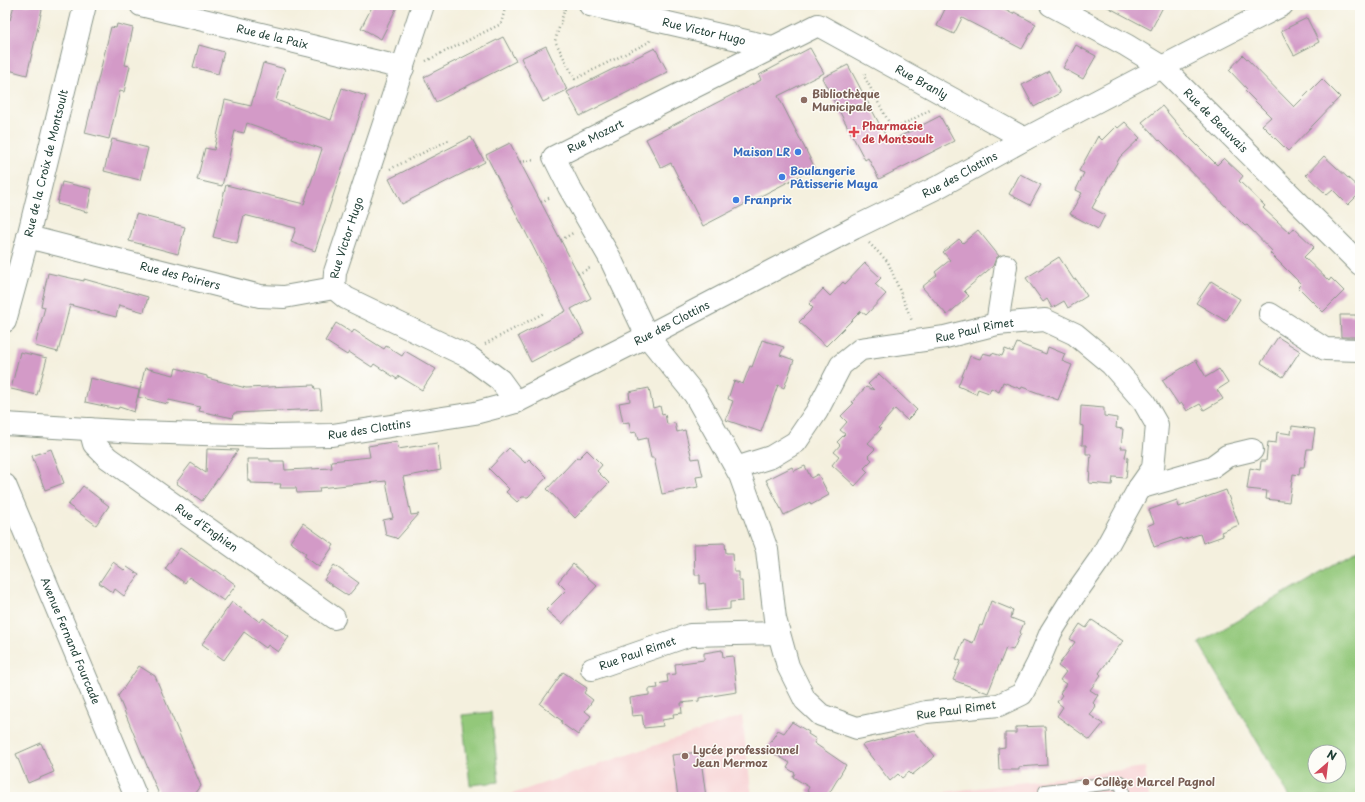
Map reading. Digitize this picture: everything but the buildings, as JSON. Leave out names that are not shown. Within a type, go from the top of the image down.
[{"type":"street","name":"Rue de la Croix de Montsoult","points":[[5,321],[28,236],[85,5]]},
{"type":"street","name":"Rue de la Paix","points":[[141,5],[402,71]]},
{"type":"street","name":"Rue Victor Hugo","points":[[423,5],[335,272],[334,288],[346,298],[464,355],[500,380],[516,402]]},
{"type":"street","name":"Rue Victor Hugo","points":[[590,5],[772,47]]},
{"type":"street","name":"Rue de Beauvais","points":[[1051,5],[1162,66],[1360,264]]},
{"type":"street","name":"Rue des Clottins","points":[[5,424],[270,436],[332,435],[475,413],[516,402],[647,336],[854,228],[938,187],[1162,66],[1282,5]]},
{"type":"street","name":"Rue Mozart","points":[[647,336],[610,258],[569,187],[554,157],[818,25]]},
{"type":"street","name":"Rue Branly","points":[[818,25],[1025,139]]},
{"type":"street","name":"Rue des Poiriers","points":[[28,236],[260,296],[284,297],[334,288]]},
{"type":"street","points":[[997,324],[1006,266]]},
{"type":"street","points":[[1270,314],[1325,349],[1360,350]]},
{"type":"street","name":"Rue Paul Rimet","points":[[647,336],[695,395],[736,468],[740,475],[767,550],[775,620],[788,666],[805,700],[821,715],[857,728],[926,712],[999,705],[1022,694],[1038,664],[1051,632],[1072,597],[1100,559],[1139,488],[1153,468],[1157,425],[1144,402],[1111,364],[1075,334],[1045,320],[997,324],[945,338],[861,349],[841,366],[817,411],[796,442],[772,457],[736,468]]},
{"type":"street","name":"Rue d'Enghien","points":[[90,429],[94,444],[108,458],[334,618]]},
{"type":"street","points":[[1139,488],[1212,467],[1227,456],[1252,450]]},
{"type":"street","name":"Avenue Fernand Fourcade","points":[[5,485],[136,797]]},
{"type":"street","name":"Rue Paul Rimet","points":[[592,669],[690,635],[779,632]]},
{"type":"lane","points":[[1046,797],[1045,791],[1121,782],[1124,797]]},
{"type":"path","points":[[402,71],[501,24],[506,5]]},
{"type":"path","points":[[566,5],[555,41],[575,78],[649,42],[656,20]]},
{"type":"path","points":[[876,57],[864,76],[893,130],[951,99]]},
{"type":"path","points":[[365,182],[451,139]]},
{"type":"path","points":[[854,228],[888,262],[921,340]]},
{"type":"path","points":[[464,355],[544,313]]},
{"type":"shaded area","name":"Lycée professionnel Jean Mermoz","points":[[742,716],[752,797],[503,797]]},
{"type":"shaded area","name":"Collège Marcel Pagnol","points":[[1145,767],[1149,797],[906,797]]},
{"type":"green space","points":[[1360,549],[1360,797],[1290,797],[1199,643]]},
{"type":"green space","points":[[491,712],[499,782],[470,785],[462,715]]},
{"type":"place","name":"Bibliothèque Municipale","points":[[804,100]]},
{"type":"place","name":"Pharmacie de Montsoult","points":[[854,132]]},
{"type":"place","name":"Maison LR","points":[[798,152]]},
{"type":"place","name":"Boulangerie Pâtisserie Maya","points":[[782,177]]},
{"type":"place","name":"Franprix","points":[[736,200]]},
{"type":"place","name":"Lycée professionnel Jean Mermoz","points":[[685,756]]},
{"type":"place","name":"Collège Marcel Pagnol","points":[[1086,782]]}]
